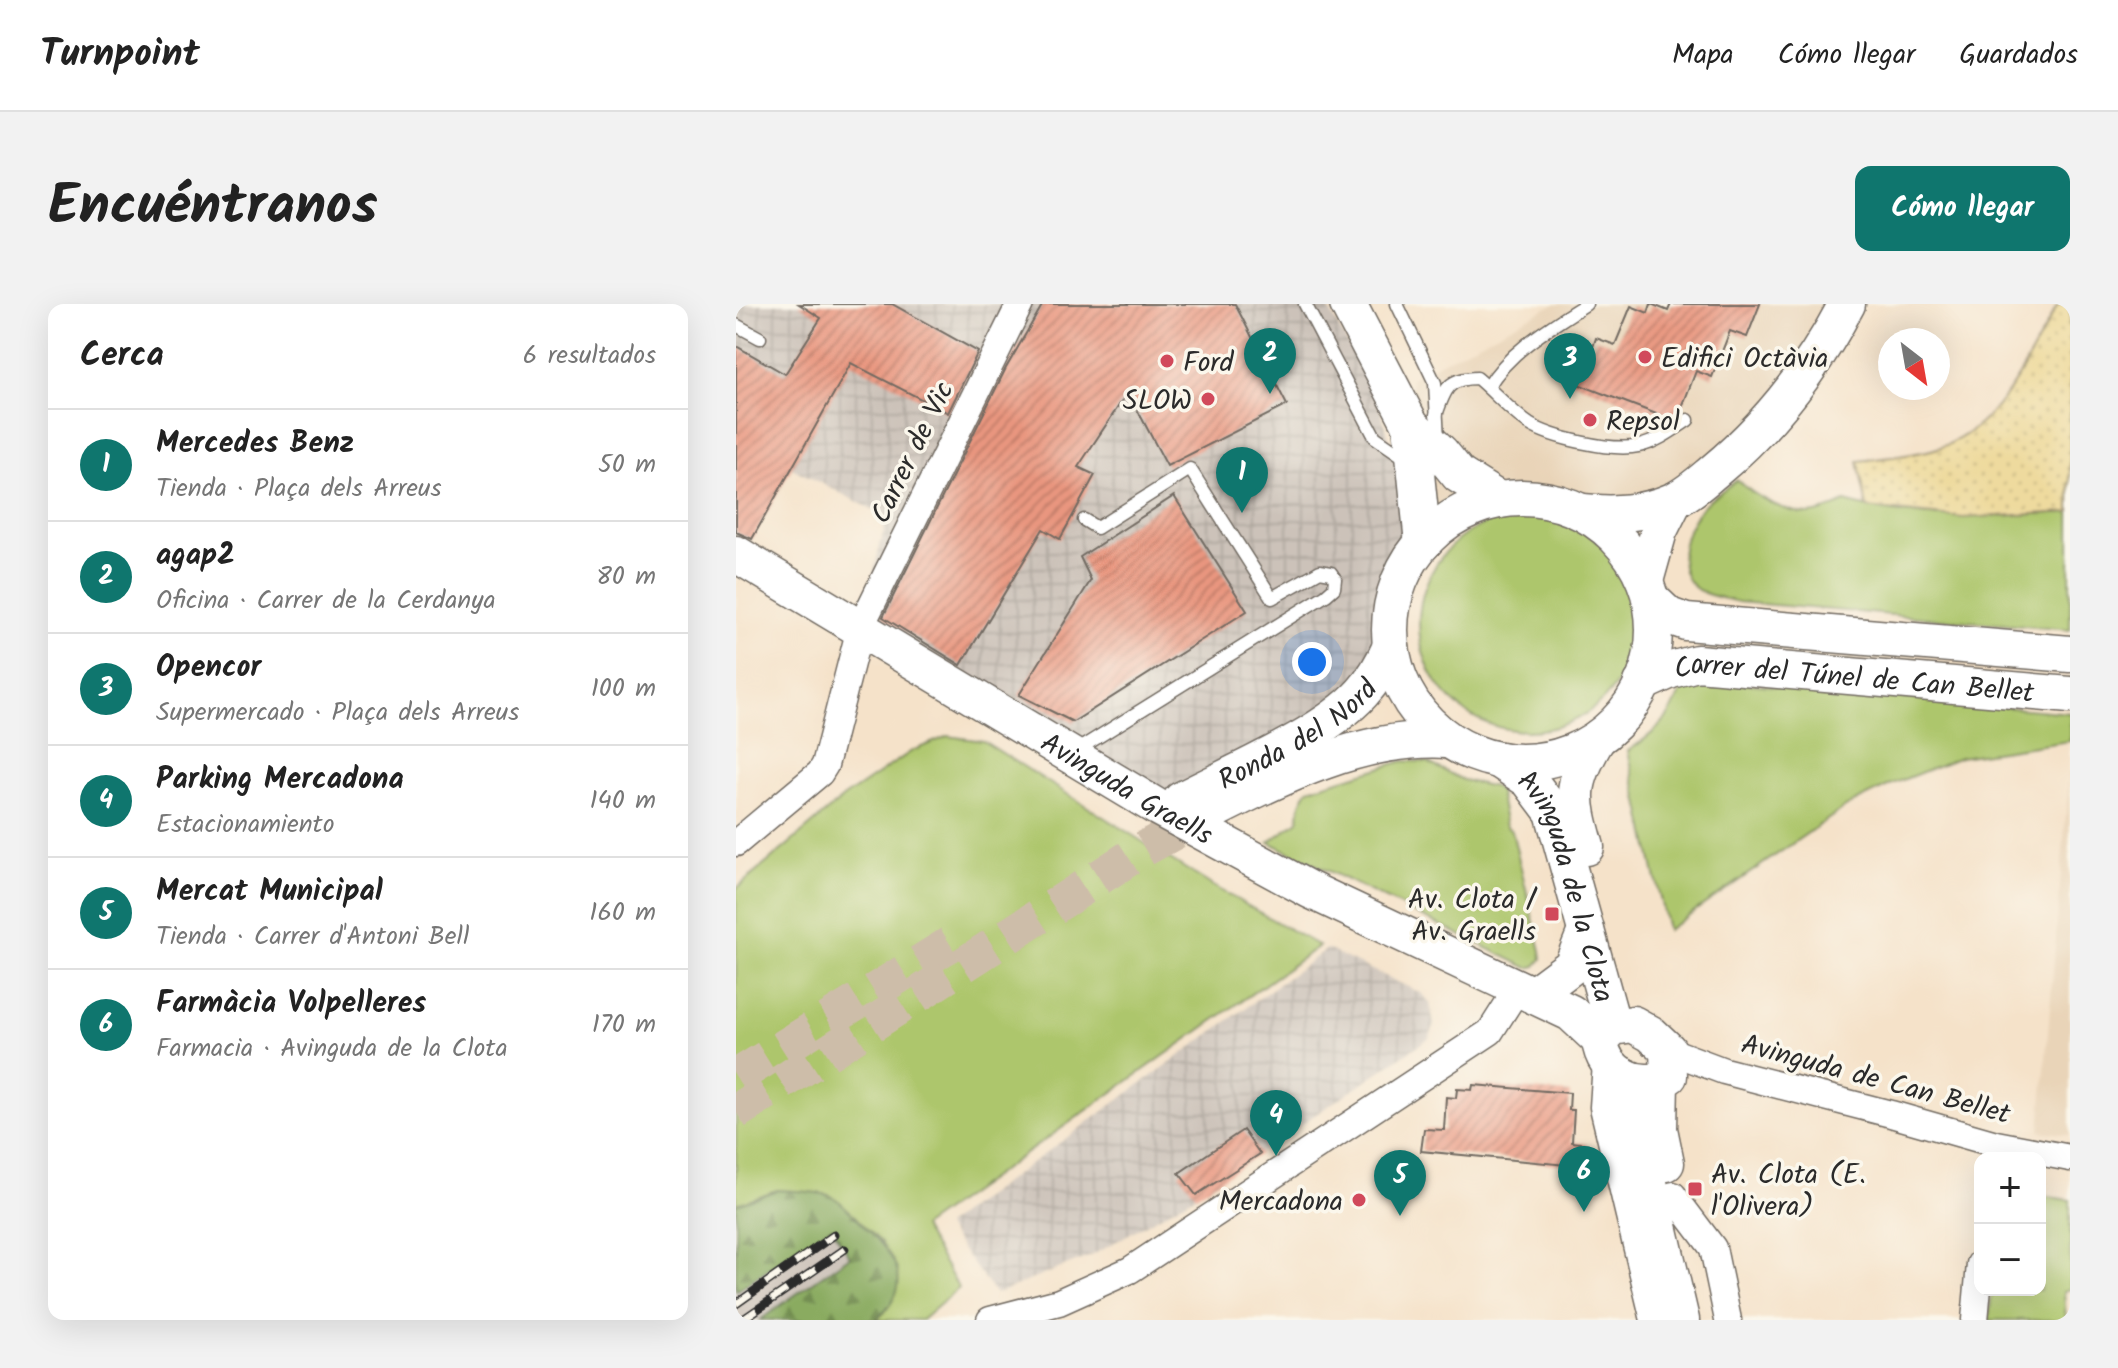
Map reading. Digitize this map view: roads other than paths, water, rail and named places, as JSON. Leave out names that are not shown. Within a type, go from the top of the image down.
[{"type":"street","name":"Carrer de Vic","points":[[736,843],[820,773],[825,765],[860,628],[1020,304]]},
{"type":"street","points":[[1348,304],[1424,420],[1428,460],[1423,543]]},
{"type":"street","points":[[1674,501],[1654,545],[1648,590],[1653,642],[1649,668],[1635,698],[1619,719],[1597,739],[1550,760],[1499,760],[1470,752],[1447,740],[1427,722],[1410,701],[1398,676],[1391,646],[1395,591],[1423,543],[1459,515],[1477,505],[1499,500],[1535,498],[1582,512],[1618,515],[1674,501],[1745,445],[1784,403],[1817,358],[1847,304]]},
{"type":"street","points":[[1428,460],[1499,500]]},
{"type":"street","points":[[1582,512],[1620,541],[1648,590]]},
{"type":"street","name":"Avinguda Graells","points":[[736,554],[1069,756],[1310,890],[1571,1013],[1615,1046],[1651,1034],[1664,1066]]},
{"type":"street","name":"Carrer del Túnel de Can Bellet","points":[[1648,590],[1669,616],[1686,622],[2070,654]]},
{"type":"street","name":"Ronda del Nord","points":[[1391,646],[1376,676],[1350,705],[1194,807],[1342,757],[1404,741],[1447,740]]},
{"type":"street","name":"Carrer del Túnel de Can Bellet","points":[[1642,683],[1697,663],[2070,695]]},
{"type":"street","name":"Avinguda de la Clota","points":[[1597,739],[1582,765],[1574,793],[1615,1046],[1603,1107],[1654,1320]]},
{"type":"street","name":"Avinguda de la Clota","points":[[1499,760],[1529,780],[1553,812],[1615,1046],[1681,1320]]},
{"type":"street","points":[[990,1320],[1059,1302],[1142,1262],[1490,1032],[1526,992],[1572,966],[1586,931]]},
{"type":"street","points":[[1615,1046],[1650,1083],[1664,1066]]},
{"type":"street","points":[[1664,1066],[1659,1129],[1705,1320]]},
{"type":"street","name":"Avinguda de Can Bellet","points":[[1664,1066],[1724,1071],[1891,1114],[1990,1150],[2070,1158]]},
{"type":"street","points":[[1673,1195],[1713,1248],[1728,1320]]},
{"type":"street","points":[[1975,1320],[1977,1296]]},
{"type":"lane","points":[[1305,304],[1375,437],[1399,451],[1428,460]]},
{"type":"lane","points":[[1397,304],[1435,383],[1424,420]]},
{"type":"lane","points":[[1488,387],[1499,368],[1586,304]]},
{"type":"lane","points":[[736,325],[760,338]]},
{"type":"lane","points":[[1424,420],[1445,389],[1460,378],[1477,378],[1515,414],[1533,426],[1595,444],[1637,447],[1660,439],[1688,420]]},
{"type":"lane","points":[[1069,756],[1326,595],[1334,588],[1335,579],[1331,573],[1320,571],[1272,598],[1190,469],[1097,528],[1084,520]]},
{"type":"tunnel","points":[[736,1112],[1140,851],[1208,813]]},
{"type":"tunnel","points":[[736,1077],[963,936]]},
{"type":"railway","points":[[736,1304],[834,1235]]},
{"type":"railway","points":[[742,1320],[845,1249]]},
{"type":"place","name":"Edifici Octàvia","points":[[1645,357]]},
{"type":"place","name":"Ford","points":[[1167,361]]},
{"type":"place","name":"agap2","points":[[1270,394]]},
{"type":"place","name":"SLOW","points":[[1208,399]]},
{"type":"place","name":"Opencor","points":[[1570,399]]},
{"type":"place","name":"Repsol","points":[[1590,420]]},
{"type":"place","name":"Mercedes Benz","points":[[1242,513]]},
{"type":"place","name":"Av. Clota / Av. Graells","points":[[1552,914]]},
{"type":"place","name":"Parking Mercadona","points":[[1276,1156]]},
{"type":"place","name":"Av. Clota (E. l'Olivera)","points":[[1695,1189]]},
{"type":"place","name":"Mercadona","points":[[1359,1200]]},
{"type":"place","name":"Farmàcia Volpelleres","points":[[1584,1212]]},
{"type":"place","name":"Mercat Municipal","points":[[1400,1216]]}]
